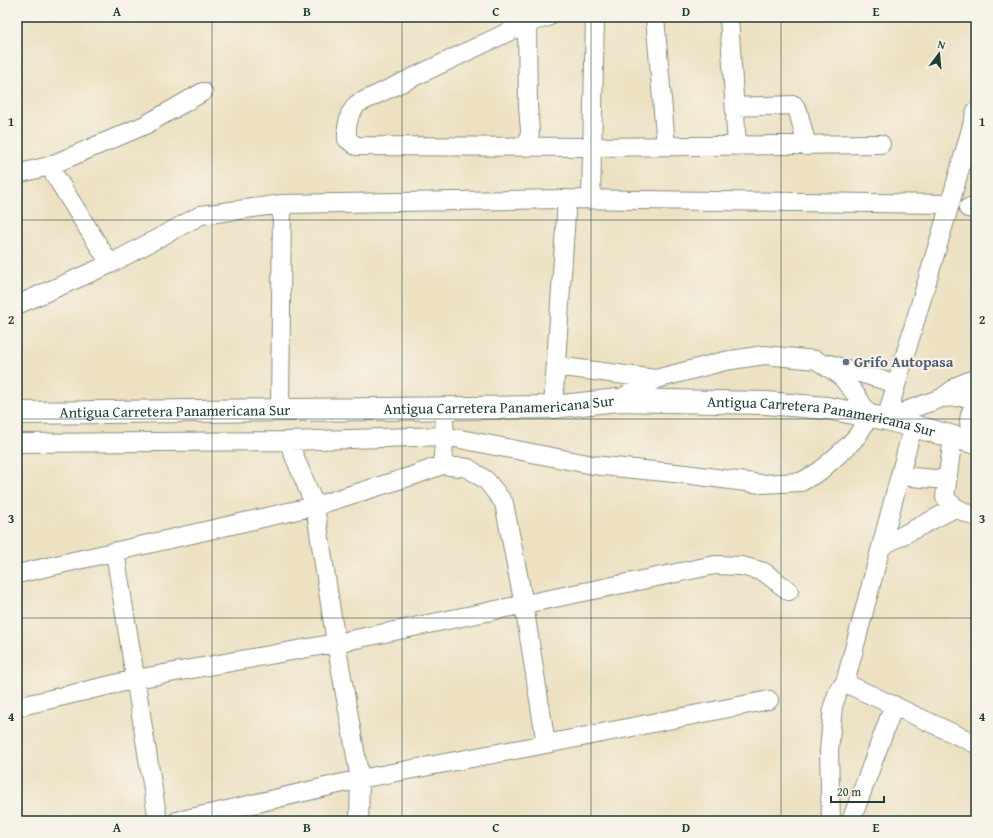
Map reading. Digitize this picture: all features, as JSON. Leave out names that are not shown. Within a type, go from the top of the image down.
[{"type":"highway","name":"Antigua Carretera Panamericana Sur","points":[[17,413],[553,407],[618,400],[766,403],[827,408],[877,417],[976,444]]},
{"type":"highway","points":[[976,407],[971,416],[972,430],[976,438]]},
{"type":"street","points":[[548,17],[527,23],[357,104],[350,114],[347,127],[348,139],[356,146],[592,147],[807,146],[881,144]]},
{"type":"street","points":[[591,200],[595,17]]},
{"type":"street","points":[[655,17],[666,146]]},
{"type":"street","points":[[729,17],[737,146]]},
{"type":"street","points":[[527,23],[528,106],[530,131],[528,146]]},
{"type":"street","points":[[17,174],[50,166],[144,125],[203,92]]},
{"type":"street","points":[[735,107],[794,105],[798,111],[807,146]]},
{"type":"street","points":[[17,443],[288,441],[445,436],[593,465],[685,474],[761,484],[801,482],[820,471],[877,417],[896,384],[950,204],[976,111]]},
{"type":"street","points":[[50,166],[110,264]]},
{"type":"street","points":[[553,407],[567,200]]},
{"type":"street","points":[[17,305],[110,264],[201,216],[282,204],[591,200],[950,204]]},
{"type":"street","points":[[280,410],[282,204]]},
{"type":"street","points":[[618,400],[656,379],[725,360],[764,355],[816,360],[896,384]]},
{"type":"street","points":[[816,360],[840,375],[877,417]]},
{"type":"street","points":[[556,366],[656,379]]},
{"type":"street","points":[[942,398],[959,385],[976,378]]},
{"type":"street","points":[[877,417],[916,407],[942,398],[976,396]]},
{"type":"street","points":[[442,465],[445,436],[443,408]]},
{"type":"street","points":[[831,821],[828,751],[833,706],[839,689],[846,683],[913,426]]},
{"type":"street","points":[[953,437],[945,497],[947,501],[955,508],[976,517]]},
{"type":"street","points":[[288,441],[315,506],[336,643],[360,779],[359,821]]},
{"type":"street","points":[[17,574],[315,506],[412,476],[442,465],[468,468],[487,481],[504,503],[524,604],[546,744]]},
{"type":"street","points":[[900,476],[947,480]]},
{"type":"street","points":[[882,546],[955,508]]},
{"type":"street","points":[[115,552],[158,821]]},
{"type":"street","points":[[17,706],[136,679],[336,643],[715,565],[742,566],[764,572],[789,591]]},
{"type":"street","points":[[846,683],[976,744]]},
{"type":"street","points":[[178,821],[360,779],[769,700]]},
{"type":"street","points":[[851,821],[894,706]]},
{"type":"place","name":"Grifo Autopasa","points":[[846,362]]}]
